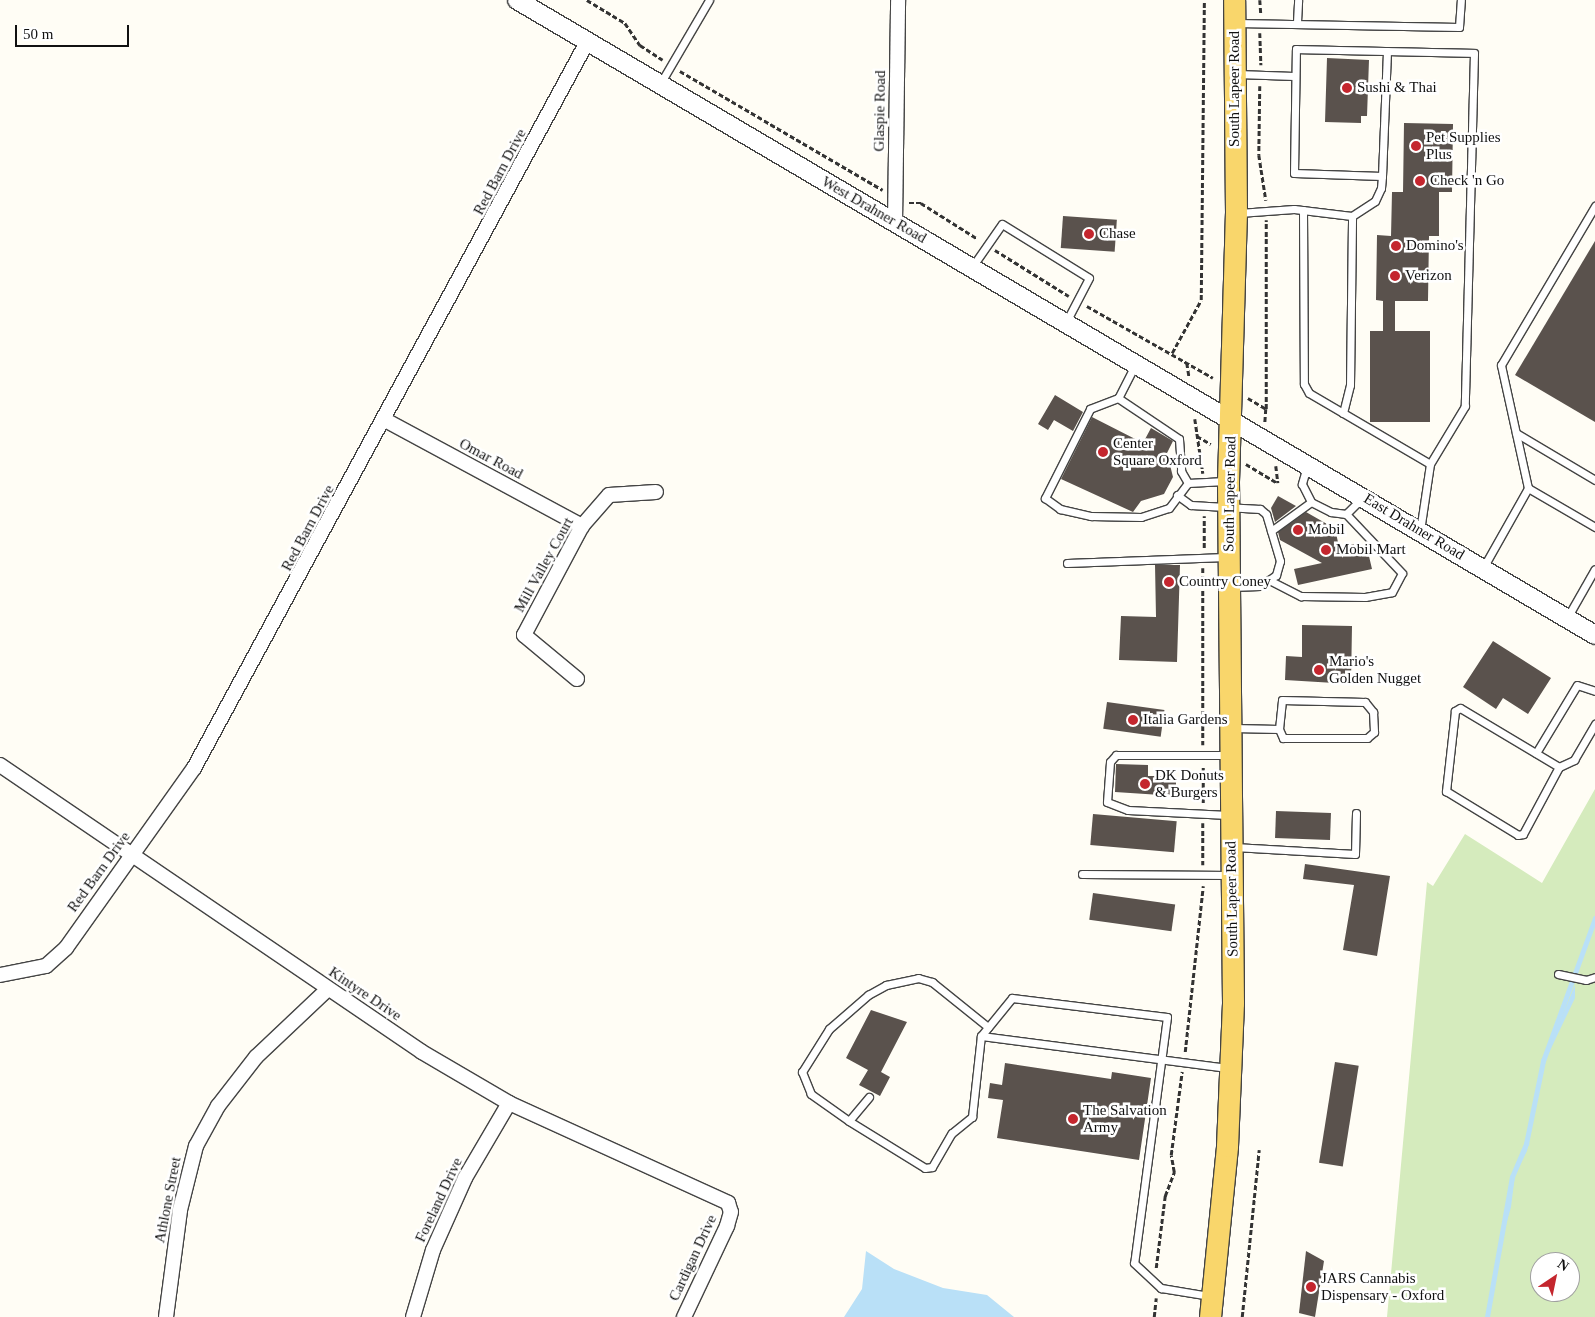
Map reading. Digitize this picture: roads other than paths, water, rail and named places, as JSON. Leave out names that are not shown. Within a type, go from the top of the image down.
[{"type":"main road","name":"South Lapeer Road","points":[[1211,1307],[1231,1069],[1228,481],[1233,419],[1236,213],[1234,0]]},
{"type":"street","name":"West Drahner Road","points":[[517,0],[895,223],[1233,419]]},
{"type":"street","name":"Glaspie Road","points":[[895,223],[898,0]]},
{"type":"street","name":"Red Barn Drive","points":[[0,975],[46,966],[66,948],[198,761],[385,420],[587,42]]},
{"type":"street","name":"East Drahner Road","points":[[1233,419],[1595,636]]},
{"type":"street","name":"Omar Road","points":[[385,420],[582,526]]},
{"type":"street","name":"Mill Valley Court","points":[[577,679],[524,635],[582,526],[609,495],[656,492]]},
{"type":"street","name":"Kintyre Drive","points":[[0,765],[422,1052],[509,1103],[716,1195],[732,1212]]},
{"type":"street","name":"Athlone Street","points":[[166,1317],[180,1210],[196,1146],[218,1106],[256,1057],[328,989]]},
{"type":"street","name":"Foreland Drive","points":[[412,1317],[433,1250],[465,1178],[509,1103]]},
{"type":"street","name":"Cardigan Drive","points":[[684,1317],[732,1212]]},
{"type":"lane","points":[[659,84],[709,0]]},
{"type":"lane","points":[[1297,22],[1298,0]]},
{"type":"lane","points":[[1235,23],[1297,22],[1458,27],[1461,0]]},
{"type":"lane","points":[[1382,176],[1294,173],[1294,76],[1296,49],[1474,53],[1465,406],[1430,464],[1420,531]]},
{"type":"lane","points":[[1236,213],[1303,210],[1352,216],[1375,201],[1382,176],[1387,51]]},
{"type":"lane","points":[[1236,74],[1294,76]]},
{"type":"lane","points":[[1482,569],[1528,488],[1501,365],[1595,206]]},
{"type":"lane","points":[[1303,210],[1304,384],[1309,393],[1430,464]]},
{"type":"lane","points":[[1343,413],[1350,385],[1352,216]]},
{"type":"lane","points":[[972,268],[1002,224],[1089,278],[1066,322]]},
{"type":"lane","points":[[1136,362],[1118,398],[1090,409],[1045,498],[1060,509],[1091,516],[1141,517],[1170,508],[1177,495],[1188,483],[1228,481]]},
{"type":"lane","points":[[1118,398],[1179,439],[1180,471],[1188,483]]},
{"type":"lane","points":[[1516,433],[1595,480]]},
{"type":"lane","points":[[1269,580],[1301,596],[1365,597],[1392,592],[1402,572],[1346,514],[1331,512],[1311,502],[1302,484],[1308,464]]},
{"type":"lane","points":[[1528,488],[1595,527]]},
{"type":"lane","points":[[1177,495],[1191,505],[1228,509],[1260,509],[1271,531],[1280,561],[1276,575],[1260,586],[1229,588]]},
{"type":"lane","points":[[1346,514],[1363,497]]},
{"type":"lane","points":[[1271,531],[1311,502]]},
{"type":"lane","points":[[1067,563],[1229,557]]},
{"type":"lane","points":[[1566,619],[1595,569]]},
{"type":"lane","points":[[1536,753],[1577,685],[1595,690]]},
{"type":"lane","points":[[1282,700],[1365,702],[1373,712],[1374,732],[1367,738],[1283,738],[1279,730],[1282,700]]},
{"type":"lane","points":[[1559,767],[1457,709],[1446,791],[1520,835],[1559,767],[1574,760],[1595,724]]},
{"type":"lane","points":[[1230,728],[1279,730]]},
{"type":"lane","points":[[1230,756],[1116,755],[1110,762],[1106,802],[1128,810],[1230,815]]},
{"type":"lane","points":[[1231,847],[1355,854],[1356,813]]},
{"type":"lane","points":[[1082,874],[1231,875]]},
{"type":"lane","points":[[1558,974],[1586,980],[1595,977]]},
{"type":"lane","points":[[988,1028],[932,982],[918,978],[886,985],[868,995],[829,1029],[802,1072],[811,1094],[849,1121],[925,1168],[932,1167],[952,1133],[972,1116],[981,1036],[988,1028],[1012,998],[1167,1017],[1163,1060],[1134,1263],[1162,1288],[1211,1307]]},
{"type":"lane","points":[[981,1036],[1231,1069]]},
{"type":"lane","points":[[849,1121],[869,1097]]},
{"type":"water","points":[[1575,985],[1575,998],[1545,1061],[1527,1151],[1515,1175],[1511,1207],[1499,1250],[1513,1174],[1529,1140],[1543,1063]]},
{"type":"water","points":[[866,1251],[894,1269],[943,1288],[987,1295],[1014,1317],[844,1317],[862,1289]]},
{"type":"waterway","points":[[1487,1317],[1512,1177],[1526,1144],[1543,1061],[1595,918]]},
{"type":"place","name":"Sushi & Thai","points":[[1347,88]]},
{"type":"place","name":"Pet Supplies Plus","points":[[1416,146]]},
{"type":"place","name":"Check 'n Go","points":[[1420,181]]},
{"type":"place","name":"Chase","points":[[1089,234]]},
{"type":"place","name":"Domino's","points":[[1396,246]]},
{"type":"place","name":"Verizon","points":[[1395,276]]},
{"type":"place","name":"Center Square Oxford","points":[[1103,452]]},
{"type":"place","name":"Mobil","points":[[1298,530]]},
{"type":"place","name":"Mobil Mart","points":[[1326,550]]},
{"type":"place","name":"Country Coney","points":[[1169,582]]},
{"type":"place","name":"Mario's Golden Nugget","points":[[1319,670]]},
{"type":"place","name":"Italia Gardens","points":[[1133,720]]},
{"type":"place","name":"DK Donuts & Burgers","points":[[1145,784]]},
{"type":"place","name":"The Salvation Army","points":[[1073,1119]]},
{"type":"place","name":"JARS Cannabis Dispensary - Oxford","points":[[1311,1287]]}]
